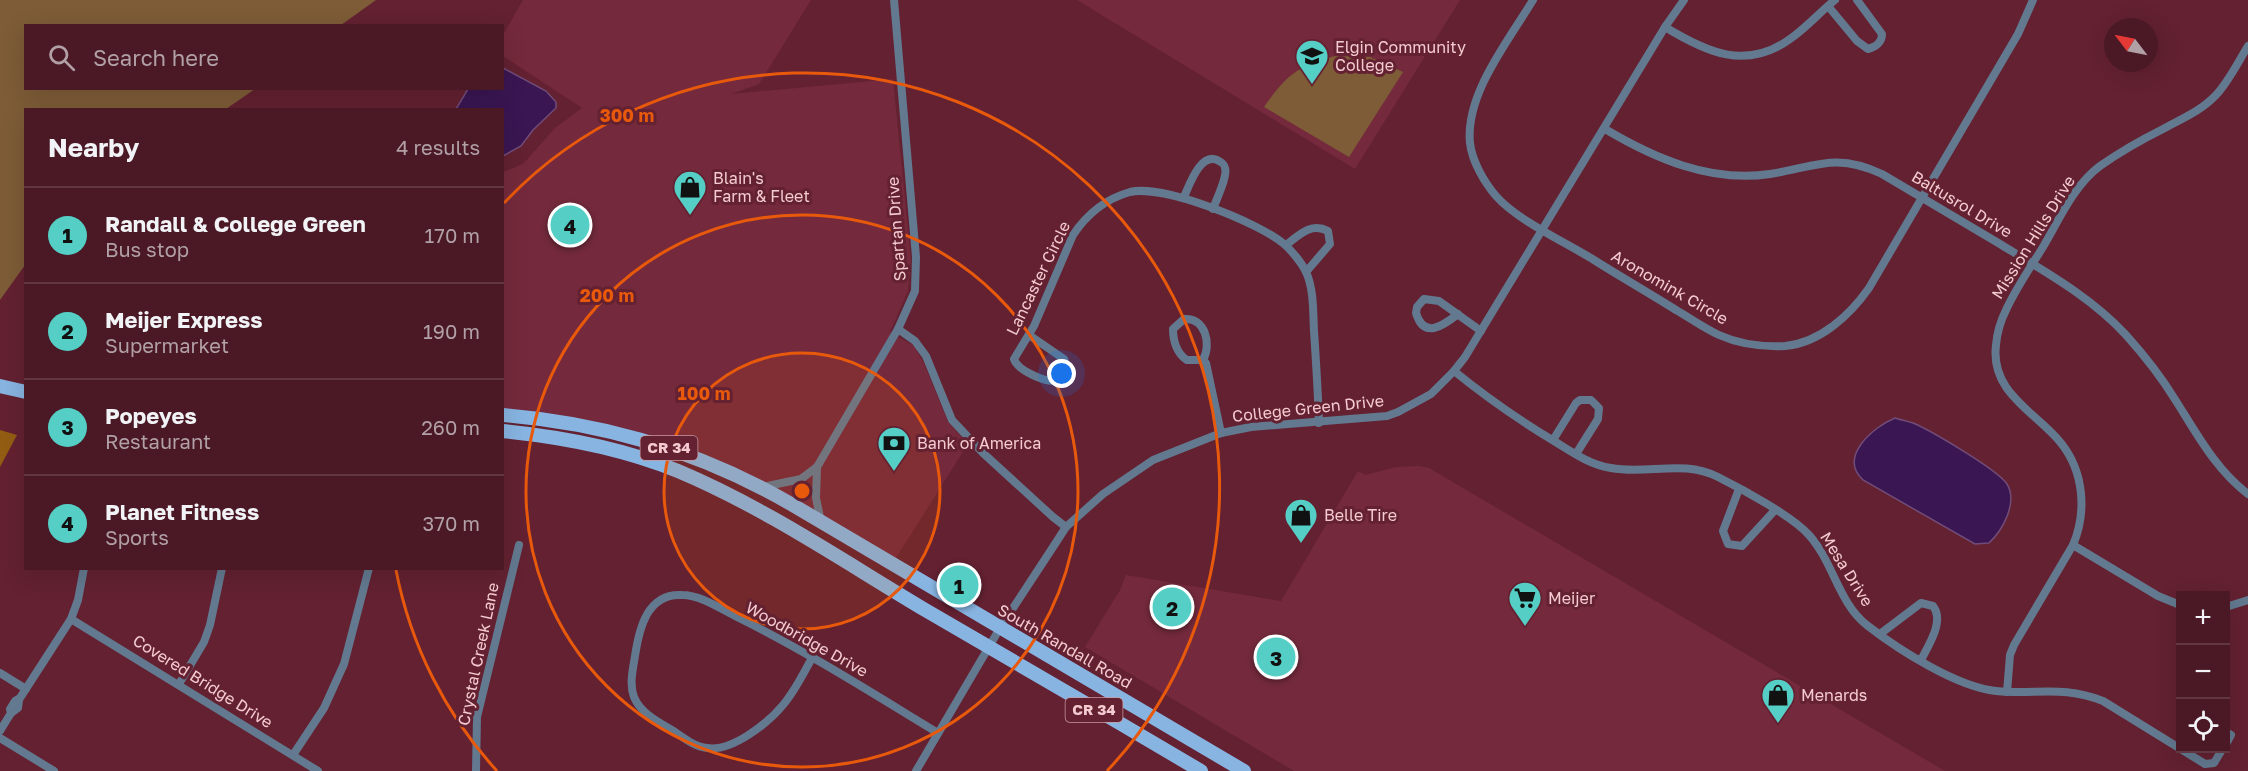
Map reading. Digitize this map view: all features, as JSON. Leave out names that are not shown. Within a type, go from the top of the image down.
[{"type":"main road","points":[[0,386],[24,392]]},
{"type":"main road","name":"South Randall Road","points":[[504,415],[564,422],[623,434],[676,450],[731,472],[762,487],[1245,771]]},
{"type":"main road","name":"CR 34","points":[[504,430],[583,442],[644,459],[695,479],[815,544],[1201,771]]},
{"type":"street","name":"Spartan Drive","points":[[822,522],[816,498],[817,467],[898,329],[915,291],[916,257],[894,0]]},
{"type":"street","name":"Aronomink Circle","points":[[1533,0],[1481,88],[1473,110],[1470,143],[1477,166],[1495,195],[1514,211],[1719,335],[1746,344],[1786,346],[1810,339],[1840,320],[1851,311],[1869,288],[2018,34],[2033,0]]},
{"type":"street","name":"College Green Drive","points":[[916,771],[1000,628],[1066,526],[1103,494],[1153,460],[1221,433],[1251,428],[1387,416],[1431,394],[1454,371],[1605,129],[1665,27],[1684,0]]},
{"type":"street","points":[[1665,27],[1711,51],[1734,56],[1754,55],[1768,51],[1791,39],[1832,3],[1857,41],[1868,49],[1873,48],[1879,43],[1882,34],[1857,0]]},
{"type":"street","name":"Mission Hills Drive","points":[[2007,692],[2010,655],[2018,636],[2073,545],[2080,529],[2082,510],[2081,490],[2076,470],[2061,443],[2010,392],[2001,377],[1995,355],[1998,333],[2005,310],[2077,192],[2090,175],[2144,139],[2191,115],[2209,102],[2222,87],[2248,46]]},
{"type":"street","name":"Baltusrol Drive","points":[[1605,129],[1654,156],[1700,170],[1756,175],[1824,162],[1854,164],[1882,174],[2032,264],[2086,300],[2126,335],[2169,390],[2211,455],[2231,479],[2248,494]]},
{"type":"street","points":[[1184,197],[1200,166],[1207,160],[1215,159],[1225,168],[1225,176],[1213,208]]},
{"type":"street","name":"Lancaster Circle","points":[[1029,335],[1064,359],[1067,369],[1059,380],[1051,381],[1023,371],[1014,359],[1029,335],[1052,288],[1073,235],[1087,217],[1111,200],[1130,192],[1150,191],[1184,197],[1268,232],[1286,245],[1306,272],[1312,299],[1319,423]]},
{"type":"street","points":[[1286,245],[1306,230],[1314,227],[1328,231],[1330,244],[1306,272]]},
{"type":"street","points":[[1458,314],[1438,329],[1422,324],[1416,313],[1424,299],[1439,301],[1458,314],[1481,331]]},
{"type":"street","points":[[1190,318],[1200,324],[1208,346],[1203,360],[1187,360],[1179,352],[1173,329],[1179,322],[1190,318]]},
{"type":"street","points":[[898,329],[915,341],[926,356],[952,420],[983,453],[1053,518],[1066,526]]},
{"type":"street","points":[[1203,360],[1206,363],[1221,433]]},
{"type":"street","name":"Mesa Drive","points":[[1454,371],[1502,408],[1576,454],[1611,469],[1686,467],[1702,470],[1775,510],[1809,535],[1852,610],[1866,625],[1921,660],[1966,684],[1980,689],[2007,692],[2064,691],[2088,695],[2103,701],[2176,743]]},
{"type":"street","points":[[1553,440],[1576,403],[1580,400],[1591,400],[1599,408],[1598,419],[1576,454]]},
{"type":"street","points":[[762,487],[801,479],[817,467]]},
{"type":"street","points":[[1739,489],[1723,531],[1728,544],[1742,546],[1775,510]]},
{"type":"street","name":"Crystal Creek Lane","points":[[476,771],[477,717],[519,545]]},
{"type":"street","points":[[2073,545],[2158,596],[2176,603]]},
{"type":"street","points":[[0,731],[11,713],[12,704],[19,700],[71,619],[78,600],[84,570]]},
{"type":"street","points":[[179,684],[204,642],[222,570]]},
{"type":"street","points":[[293,755],[324,708],[344,664],[368,570]]},
{"type":"street","name":"Woodbridge Drive","points":[[812,658],[792,693],[773,716],[732,744],[718,749],[698,746],[648,714],[639,706],[631,686],[640,627],[646,614],[667,597],[677,595],[698,598],[812,658],[938,733]]},
{"type":"street","points":[[2230,606],[2248,600]]},
{"type":"street","points":[[1880,634],[1921,603],[1933,606],[1938,616],[1936,626],[1921,660]]},
{"type":"street","name":"Covered Bridge Drive","points":[[71,619],[318,771]]},
{"type":"street","points":[[0,673],[26,689]]},
{"type":"street","points":[[0,738],[54,771]]},
{"type":"street","name":"Mesa Drive","points":[[2193,753],[2210,765],[2220,753]]},
{"type":"shaded area","points":[[0,0],[376,0],[342,24],[24,24],[24,90],[254,90],[227,108],[24,108],[24,266],[0,300]]},
{"type":"shaded area","points":[[523,0],[811,0],[759,84],[731,94],[893,79],[911,260],[908,291],[890,332],[914,346],[923,361],[948,422],[968,444],[894,561],[762,481],[678,443],[583,420],[504,409],[504,172],[523,164],[555,128],[582,108],[504,57],[504,33]]},
{"type":"shaded area","name":"Elgin Community College","points":[[1077,0],[1460,0],[1355,169]]},
{"type":"shaded area","points":[[1335,56],[1370,57],[1403,72],[1349,157],[1264,107],[1279,87],[1294,73],[1311,64]]},
{"type":"shaded area","points":[[504,69],[546,91],[556,102],[556,108],[533,130],[521,146],[504,155],[504,108],[457,108],[467,90],[504,90]]},
{"type":"shaded area","points":[[1895,418],[1922,427],[1948,442],[1978,460],[2007,484],[2010,491],[2010,507],[2004,523],[1989,543],[1975,544],[1863,480],[1856,471],[1854,462],[1861,444],[1877,428]]},
{"type":"shaded area","points":[[0,430],[17,435],[0,467]]},
{"type":"shaded area","points":[[1396,467],[1429,468],[1945,771],[1294,771],[1085,647],[1120,590],[1126,575],[1281,601],[1358,471],[1365,475]]},
{"type":"place","name":"Elgin Community College","points":[[1312,85]]},
{"type":"place","name":"Blain's Farm & Fleet","points":[[690,216]]},
{"type":"place","name":"Planet Fitness","points":[[570,225]]},
{"type":"place","name":"Bank of America","points":[[894,472]]},
{"type":"place","name":"Belle Tire","points":[[1301,544]]},
{"type":"place","name":"Randall & College Green","points":[[959,585]]},
{"type":"place","name":"Meijer Express","points":[[1172,607]]},
{"type":"place","name":"Meijer","points":[[1525,627]]},
{"type":"place","name":"Popeyes","points":[[1276,657]]},
{"type":"place","name":"Menards","points":[[1778,724]]}]
